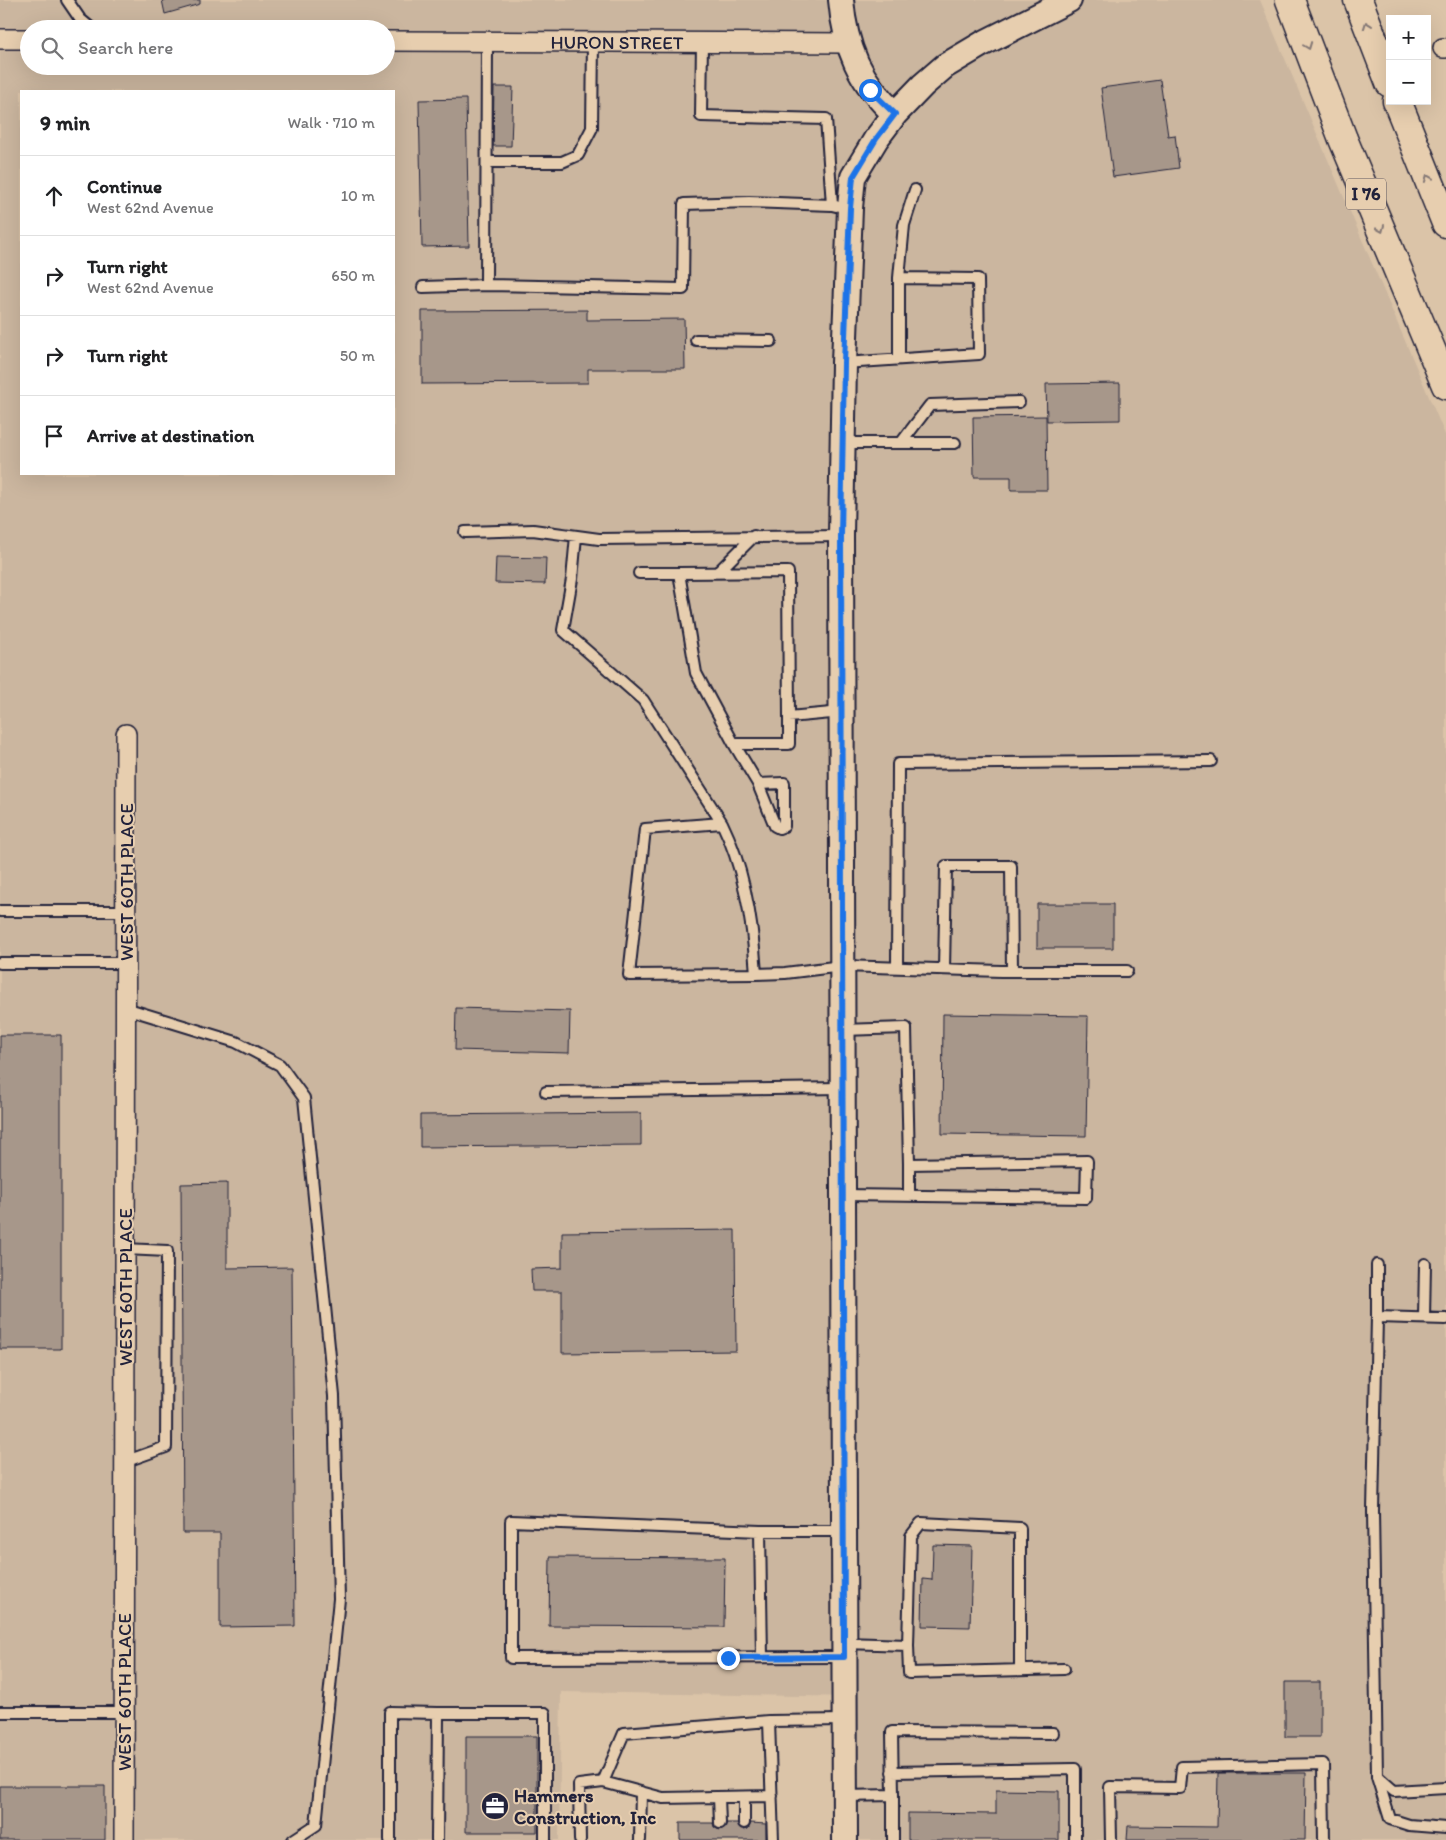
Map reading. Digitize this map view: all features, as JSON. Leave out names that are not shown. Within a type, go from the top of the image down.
[{"type":"highway","name":"I 76","points":[[1290,0],[1343,139],[1446,386]]},
{"type":"highway","points":[[1358,0],[1386,73]]},
{"type":"highway","points":[[1399,105],[1446,223]]},
{"type":"street","points":[[841,0],[848,43],[855,63],[870,90],[895,114]]},
{"type":"street","points":[[845,1840],[845,1531],[841,1088],[841,536],[844,363],[841,207],[853,177],[876,139],[895,114],[923,85],[945,66],[982,44],[1068,0]]},
{"type":"street","points":[[0,39],[20,39]]},
{"type":"street","name":"HURON STREET","points":[[395,41],[848,43]]},
{"type":"street","name":"WEST 60TH PLACE","points":[[124,1840],[126,734]]},
{"type":"lane","points":[[67,0],[81,20]]},
{"type":"lane","points":[[486,285],[487,41]]},
{"type":"lane","points":[[487,162],[562,162],[578,155],[592,128],[593,42]]},
{"type":"lane","points":[[423,287],[486,285],[683,289],[684,204],[749,202],[841,207],[826,119],[701,116],[702,42]]},
{"type":"lane","points":[[899,359],[899,278],[904,225],[916,190]]},
{"type":"lane","points":[[844,363],[979,354],[978,279],[899,278]]},
{"type":"lane","points":[[696,340],[771,340]]},
{"type":"lane","points":[[901,443],[930,405],[1019,402]]},
{"type":"lane","points":[[844,443],[955,443]]},
{"type":"lane","points":[[465,532],[533,530],[599,539],[841,536]]},
{"type":"lane","points":[[576,536],[572,579],[563,630],[643,700],[722,823],[736,856],[745,894],[753,935],[756,974]]},
{"type":"lane","points":[[718,572],[754,536]]},
{"type":"lane","points":[[639,573],[788,572],[789,744],[734,744]]},
{"type":"lane","points":[[678,573],[696,673],[758,784]]},
{"type":"lane","points":[[789,716],[842,712]]},
{"type":"lane","points":[[897,968],[898,764],[1211,761]]},
{"type":"lane","points":[[722,823],[645,829],[629,975],[785,973],[842,966],[1012,972],[1127,971]]},
{"type":"lane","points":[[944,969],[946,866],[1011,866],[1012,972]]},
{"type":"lane","points":[[0,911],[126,911]]},
{"type":"lane","points":[[0,963],[126,963]]},
{"type":"lane","points":[[126,1008],[236,1042],[280,1065],[304,1098],[334,1396],[339,1598],[316,1825],[293,1840]]},
{"type":"lane","points":[[842,1030],[906,1028],[909,1196]]},
{"type":"lane","points":[[546,1092],[841,1088]]},
{"type":"lane","points":[[842,1195],[1086,1198],[1087,1161],[909,1164]]},
{"type":"lane","points":[[124,1462],[166,1447],[167,1270],[167,1251],[125,1249]]},
{"type":"lane","points":[[1424,1318],[1425,1264]]},
{"type":"lane","points":[[1376,1265],[1377,1317],[1373,1512],[1376,1776],[1390,1819],[1409,1825],[1446,1828]]},
{"type":"lane","points":[[1377,1317],[1446,1319]]},
{"type":"lane","points":[[845,1531],[760,1531],[511,1521],[511,1658],[762,1657],[908,1645]]},
{"type":"lane","points":[[1020,1670],[1020,1528],[921,1523],[911,1536],[909,1673],[1064,1669]]},
{"type":"lane","points":[[760,1531],[762,1657]]},
{"type":"lane","points":[[0,1712],[124,1712]]},
{"type":"lane","points":[[390,1840],[390,1712],[545,1713],[545,1840]]},
{"type":"lane","points":[[437,1840],[438,1713]]},
{"type":"lane","points":[[603,1782],[624,1733],[769,1722],[845,1720]]},
{"type":"lane","points":[[769,1722],[773,1840]]},
{"type":"lane","points":[[893,1840],[892,1732],[1053,1733]]},
{"type":"lane","points":[[1111,1840],[1110,1787],[1180,1788],[1182,1767],[1323,1764],[1324,1840]]},
{"type":"lane","points":[[892,1772],[1075,1769],[1075,1840]]},
{"type":"lane","points":[[1376,1776],[1394,1791],[1446,1788]]},
{"type":"lane","points":[[580,1840],[579,1785],[603,1782],[663,1798],[772,1796]]},
{"type":"lane","points":[[640,1792],[640,1840]]},
{"type":"lane","points":[[845,1796],[893,1795]]},
{"type":"lane","points":[[720,1797],[720,1823]]},
{"type":"lane","points":[[744,1797],[744,1823]]},
{"type":"shaded area","points":[[0,0],[1260,0],[1446,437],[1446,1840],[859,1840],[857,1697],[561,1692],[559,1840],[0,1840]]},
{"type":"building","points":[[162,0],[200,0],[200,4],[165,14]]},
{"type":"building","points":[[1160,80],[1168,136],[1175,135],[1179,168],[1113,177],[1101,88]]},
{"type":"building","points":[[494,87],[513,87],[511,146],[493,146]]},
{"type":"building","points":[[466,99],[469,246],[422,247],[419,100]]},
{"type":"building","points":[[587,310],[587,320],[684,319],[685,369],[588,369],[588,383],[422,384],[422,311]]},
{"type":"building","points":[[1120,383],[1120,420],[1047,421],[1046,384]]},
{"type":"building","points":[[1046,416],[1047,490],[1011,490],[1011,477],[974,477],[973,417]]},
{"type":"building","points":[[496,557],[546,558],[545,584],[495,583]]},
{"type":"building","points":[[1037,904],[1113,904],[1113,948],[1037,948]]},
{"type":"building","points":[[456,1008],[570,1011],[569,1053],[455,1050]]},
{"type":"building","points":[[943,1014],[1088,1016],[1086,1136],[942,1134]]},
{"type":"building","points":[[0,1035],[61,1035],[61,1349],[0,1349]]},
{"type":"building","points":[[641,1113],[641,1145],[420,1147],[420,1115]]},
{"type":"building","points":[[227,1183],[227,1268],[292,1267],[295,1626],[220,1627],[220,1533],[183,1533],[181,1184]]},
{"type":"building","points":[[735,1230],[736,1351],[562,1353],[562,1291],[532,1291],[531,1269],[562,1268],[562,1232]]},
{"type":"building","points":[[933,1545],[972,1546],[970,1627],[922,1626],[923,1579],[932,1580]]},
{"type":"building","points":[[550,1557],[725,1558],[724,1627],[549,1626]]},
{"type":"building","points":[[1285,1682],[1320,1682],[1320,1737],[1285,1737]]},
{"type":"building","points":[[466,1736],[537,1736],[537,1832],[466,1832]]},
{"type":"building","points":[[1218,1773],[1306,1773],[1305,1840],[1127,1840],[1128,1826],[1217,1827]]},
{"type":"building","points":[[0,1786],[105,1786],[105,1840],[0,1840]]},
{"type":"building","points":[[996,1790],[1059,1791],[1059,1840],[908,1840],[908,1813],[996,1814]]},
{"type":"building","points":[[680,1823],[713,1823],[714,1827],[720,1830],[727,1823],[737,1823],[744,1830],[748,1829],[751,1823],[766,1824],[766,1840],[680,1840]]},
{"type":"place","name":"Hammers Construction, Inc","points":[[495,1806]]},
{"type":"route","points":[[728,1658],[844,1657],[841,536],[844,363],[853,177],[876,139],[895,114],[870,90]]}]
